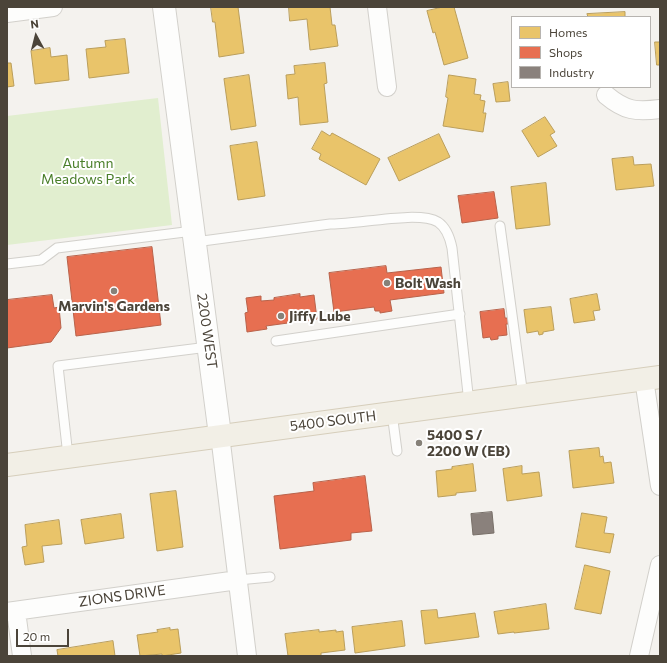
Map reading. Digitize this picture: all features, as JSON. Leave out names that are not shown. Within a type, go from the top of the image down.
[{"type":"main road","name":"5400 SOUTH","points":[[7,465],[220,435],[652,378]]},
{"type":"street","points":[[7,13],[54,7]]},
{"type":"street","name":"2200 WEST","points":[[164,7],[209,347],[247,656]]},
{"type":"street","points":[[377,7],[387,87]]},
{"type":"street","points":[[606,95],[618,105],[632,110],[660,109]]},
{"type":"street","points":[[652,378],[660,486]]},
{"type":"street","points":[[639,656],[660,565]]},
{"type":"street","name":"ZIONS DRIVE","points":[[11,612],[238,580]]},
{"type":"street","points":[[11,612],[22,656]]},
{"type":"lane","points":[[7,264],[41,260],[57,248],[405,218],[427,218],[437,221],[443,226],[450,239],[460,314],[469,403]]},
{"type":"lane","points":[[500,226],[523,396]]},
{"type":"lane","points":[[276,340],[460,314]]},
{"type":"lane","points":[[68,456],[58,366],[209,347]]},
{"type":"lane","points":[[392,413],[397,451]]},
{"type":"lane","points":[[238,580],[270,578]]},
{"type":"green space","name":"Autumn Meadows Park","points":[[158,98],[172,225],[7,245],[7,116]]},
{"type":"building: Homes","points":[[211,7],[238,7],[244,53],[219,57],[215,22],[213,22]]},
{"type":"building: Homes","points":[[289,7],[330,7],[332,25],[335,25],[338,46],[310,50],[307,19],[290,21]]},
{"type":"building: Homes","points":[[443,7],[454,7],[468,58],[444,65],[435,32],[433,33],[427,11]]},
{"type":"building: Homes","points":[[625,12],[625,16],[588,16],[587,14]]},
{"type":"building: Homes","points":[[125,39],[129,73],[89,78],[86,49],[106,47],[105,41]]},
{"type":"building: Homes","points":[[655,42],[660,42],[660,65],[657,65]]},
{"type":"building: Homes","points":[[50,48],[51,57],[67,55],[69,80],[35,84],[31,51]]},
{"type":"building: Homes","points":[[7,63],[11,63],[14,86],[7,87]]},
{"type":"building: Homes","points":[[325,63],[327,83],[324,84],[328,122],[300,125],[298,97],[288,99],[286,75],[295,74],[294,66]]},
{"type":"building: Homes","points":[[249,75],[256,126],[231,130],[224,79]]},
{"type":"building: Homes","points":[[449,75],[476,79],[474,94],[481,95],[480,100],[485,101],[483,113],[486,113],[483,132],[443,126],[448,98],[446,97]]},
{"type":"building: Homes","points":[[508,82],[510,101],[496,102],[493,84]]},
{"type":"building: Homes","points":[[545,117],[555,132],[550,135],[557,146],[538,157],[522,131]]},
{"type":"building: Homes","points":[[322,131],[330,136],[332,133],[380,159],[366,185],[319,159],[321,154],[312,149]]},
{"type":"building: Homes","points":[[439,134],[450,157],[399,181],[388,158]]},
{"type":"building: Homes","points":[[257,142],[265,196],[238,200],[230,146]]},
{"type":"building: Homes","points":[[633,157],[634,165],[651,164],[654,186],[616,190],[612,159]]},
{"type":"building: Homes","points":[[546,183],[550,225],[516,229],[511,187]]},
{"type":"building: Homes","points":[[597,294],[600,310],[593,311],[595,320],[574,323],[570,299]]},
{"type":"building: Homes","points":[[551,307],[554,330],[543,332],[543,334],[539,335],[538,331],[527,333],[524,310]]},
{"type":"building: Homes","points":[[599,448],[600,457],[603,456],[604,463],[611,462],[614,483],[573,488],[569,451]]},
{"type":"building: Homes","points":[[473,464],[476,491],[438,497],[436,471]]},
{"type":"building: Homes","points":[[522,466],[522,474],[539,472],[542,496],[507,501],[503,469]]},
{"type":"building: Homes","points":[[176,491],[183,547],[157,551],[150,494]]},
{"type":"building: Homes","points":[[582,513],[607,517],[604,533],[614,534],[610,553],[576,547]]},
{"type":"building: Homes","points":[[121,514],[124,538],[85,544],[81,520]]},
{"type":"building: Homes","points":[[59,520],[62,544],[42,546],[44,562],[25,565],[22,547],[27,546],[25,525]]},
{"type":"building: Homes","points":[[585,565],[610,571],[601,614],[575,609]]},
{"type":"building: Homes","points":[[546,604],[549,629],[498,634],[494,612]]},
{"type":"building: Homes","points":[[437,610],[438,618],[475,613],[479,637],[425,644],[421,611]]},
{"type":"building: Homes","points":[[402,621],[405,646],[355,653],[352,627]]},
{"type":"building: Homes","points":[[170,628],[170,630],[178,629],[181,653],[162,656],[162,654],[140,656],[137,635],[158,632],[157,630]]},
{"type":"building: Homes","points":[[319,630],[319,632],[336,630],[336,632],[343,631],[345,650],[321,653],[321,656],[288,656],[285,634]]},
{"type":"building: Homes","points":[[113,641],[115,656],[58,656],[57,650]]},
{"type":"building: Shops","points":[[494,192],[498,218],[462,223],[458,196]]},
{"type":"building: Shops","name":"Marvin's Gardens","points":[[152,247],[161,325],[76,336],[67,257]]},
{"type":"building: Shops","name":"Bolt Wash","points":[[386,266],[387,273],[441,267],[444,293],[390,300],[392,311],[380,313],[380,311],[375,311],[374,307],[334,312],[329,273]]},
{"type":"building: Shops","name":"Jiffy Lube","points":[[300,294],[300,297],[314,295],[317,319],[266,326],[267,329],[247,332],[245,313],[248,312],[246,298],[261,296],[261,301],[274,300],[274,298]]},
{"type":"building: Shops","points":[[52,295],[54,308],[59,307],[61,328],[51,342],[7,348],[7,300]]},
{"type":"building: Shops","points":[[504,309],[505,318],[508,318],[509,324],[506,324],[507,335],[498,336],[498,339],[491,340],[490,337],[483,338],[480,312]]},
{"type":"building: Shops","points":[[365,476],[372,531],[351,533],[351,540],[280,549],[274,496],[314,491],[313,483]]},
{"type":"building: Industry","points":[[492,512],[494,533],[473,535],[471,514]]},
{"type":"place","name":"Bolt Wash","points":[[387,283]]},
{"type":"place","name":"Marvin's Gardens","points":[[114,291]]},
{"type":"place","name":"Jiffy Lube","points":[[281,316]]},
{"type":"place","name":"5400 S / 2200 W (EB)","points":[[419,443]]}]
